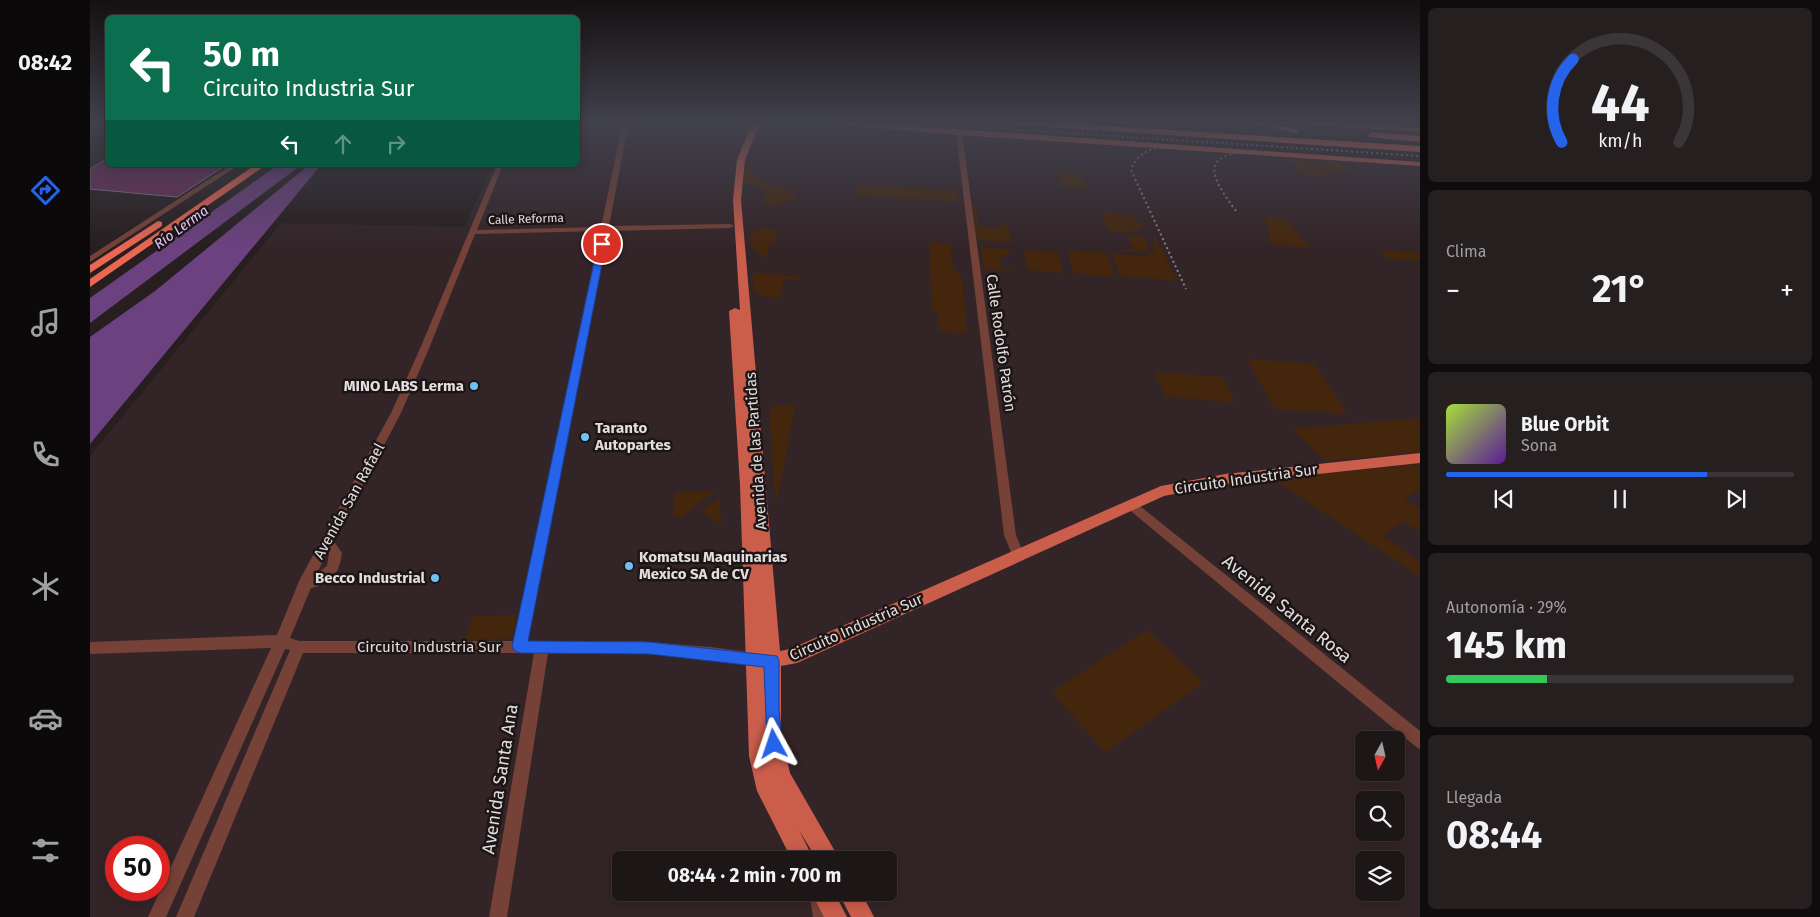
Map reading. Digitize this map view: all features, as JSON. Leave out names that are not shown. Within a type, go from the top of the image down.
[{"type":"highway","points":[[90,270],[244,167]]},
{"type":"highway","points":[[90,284],[258,167]]},
{"type":"highway","points":[[222,192],[265,167]]},
{"type":"main road","name":"Avenida de las Partidas","points":[[735,164],[732,171],[730,226],[748,486],[757,736],[761,773],[774,807],[798,851]]},
{"type":"main road","name":"Avenida de las Partidas","points":[[741,164],[736,200],[772,661],[772,726],[779,772],[786,788],[824,851]]},
{"type":"main road","name":"Circuito Industria Sur","points":[[755,660],[772,661],[791,656],[1161,491],[1285,472],[1420,458]]},
{"type":"main road","points":[[827,901],[836,917]]},
{"type":"main road","points":[[854,901],[864,917]]},
{"type":"street","points":[[520,647],[618,164]]},
{"type":"street","name":"Calle Rodolfo Patrón","points":[[963,164],[1010,534],[1018,555]]},
{"type":"street","points":[[90,260],[233,167]]},
{"type":"street","points":[[230,176],[240,167]]},
{"type":"street","name":"Avenida San Rafael","points":[[157,917],[281,641],[305,583],[358,488],[400,405],[473,232],[471,229],[499,167]]},
{"type":"street","name":"Calle Reforma","points":[[473,232],[730,226]]},
{"type":"street","name":"Avenida Santa Rosa","points":[[1131,505],[1420,742]]},
{"type":"street","points":[[305,583],[317,581],[333,569],[336,553],[331,547],[324,547]]},
{"type":"street","name":"Circuito Industria Sur","points":[[90,648],[281,641],[299,647],[662,649],[755,660]]},
{"type":"street","points":[[184,917],[299,647]]},
{"type":"street","name":"Avenida Santa Ana","points":[[498,917],[542,648]]},
{"type":"street","points":[[818,901],[822,917]]},
{"type":"shaded area","points":[[580,164],[1387,164],[1420,166],[1420,917],[90,917],[90,456],[281,223],[464,227],[492,167],[580,167]]},
{"type":"shaded area","points":[[752,164],[751,173],[756,173],[755,177],[766,180],[763,184],[795,190],[788,193],[795,194],[797,198],[773,206],[765,205],[765,191],[743,182],[741,179],[745,174],[746,166]]},
{"type":"shaded area","points":[[1291,164],[1341,164],[1350,170],[1344,171],[1345,173],[1323,172],[1327,177],[1349,179],[1301,175]]},
{"type":"shaded area","points":[[275,167],[298,167],[90,323],[90,298]]},
{"type":"shaded area","points":[[307,167],[319,167],[90,444],[90,337],[155,291]]},
{"type":"shaded area","points":[[1057,172],[1082,174],[1087,189],[1061,187]]},
{"type":"shaded area","points":[[856,185],[956,190],[958,202],[860,196],[855,194]]},
{"type":"shaded area","points":[[972,206],[976,206],[979,227],[999,229],[999,223],[1008,227],[1011,242],[977,240]]},
{"type":"shaded area","points":[[1101,212],[1132,215],[1142,225],[1143,229],[1127,233],[1108,231]]},
{"type":"shaded area","points":[[1265,217],[1286,219],[1310,248],[1271,245]]},
{"type":"shaded area","points":[[763,228],[782,230],[777,231],[775,243],[770,243],[766,259],[752,247],[749,237],[755,230]]},
{"type":"shaded area","points":[[1153,232],[1177,281],[1120,276],[1112,254],[1145,256],[1155,251]]},
{"type":"shaded area","points":[[1128,235],[1145,237],[1148,249],[1144,252],[1122,252],[1121,250],[1131,249],[1132,245]]},
{"type":"shaded area","points":[[929,242],[950,244],[953,267],[962,278],[967,334],[939,331],[938,311],[932,311]]},
{"type":"shaded area","points":[[981,247],[1013,250],[1000,260],[1001,269],[1013,270],[1014,272],[984,269]]},
{"type":"shaded area","points":[[1024,250],[1058,253],[1063,273],[1028,270]]},
{"type":"shaded area","points":[[1379,250],[1420,253],[1420,261],[1387,258]]},
{"type":"shaded area","points":[[1068,252],[1107,253],[1115,277],[1074,273]]},
{"type":"shaded area","points":[[752,273],[798,276],[797,280],[784,279],[780,298],[762,296],[754,291]]},
{"type":"shaded area","points":[[1247,359],[1314,364],[1348,414],[1275,409]]},
{"type":"shaded area","points":[[1155,372],[1223,377],[1235,403],[1165,396]]},
{"type":"shaded area","points":[[779,405],[795,406],[776,507],[769,413],[772,407]]},
{"type":"shaded area","points":[[1420,418],[1420,452],[1325,461],[1292,429]]},
{"type":"shaded area","points":[[1420,464],[1420,489],[1404,499],[1420,509],[1420,532],[1403,521],[1383,536],[1420,562],[1420,577],[1273,479]]},
{"type":"shaded area","points":[[715,491],[682,517],[673,517],[675,492]]},
{"type":"shaded area","points":[[720,497],[721,525],[701,511]]},
{"type":"shaded area","points":[[517,615],[512,638],[465,641],[472,616]]},
{"type":"shaded area","points":[[1147,630],[1204,683],[1105,752],[1051,692]]},
{"type":"building","points":[[99,164],[105,164],[105,167],[223,167],[177,197],[90,189],[90,169]]},
{"type":"railway","points":[[1134,164],[1131,170],[1186,289]]},
{"type":"railway","points":[[1216,164],[1214,169],[1220,187],[1236,211]]},
{"type":"place","name":"MINO LABS Lerma","points":[[474,386]]},
{"type":"place","name":"Taranto Autopartes","points":[[585,437]]},
{"type":"place","name":"Komatsu Maquinarias Mexico SA de CV","points":[[629,566]]},
{"type":"place","name":"Becco Industrial","points":[[435,578]]},
{"type":"route","points":[[602,244],[520,647],[635,647],[712,653],[772,661],[771,709],[774,744]]},
{"type":"water label","name":"Río Lerma","points":[[181,227]]}]
